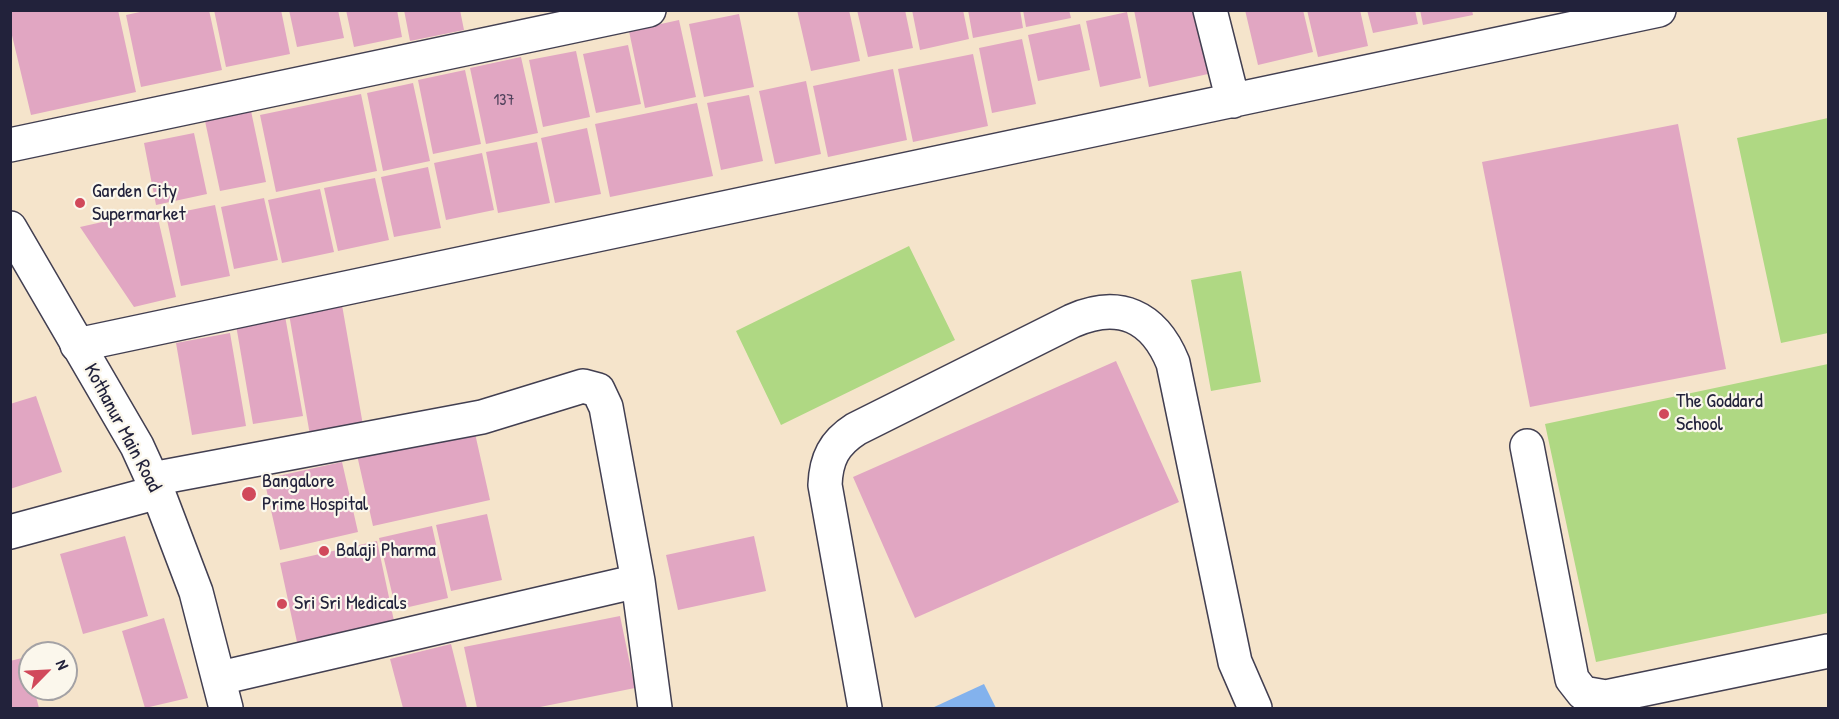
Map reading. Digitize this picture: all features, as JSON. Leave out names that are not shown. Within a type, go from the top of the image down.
[{"type":"street","points":[[10,145],[649,10]]},
{"type":"street","points":[[1210,10],[1233,101]]},
{"type":"street","points":[[77,345],[1659,10]]},
{"type":"street","name":"Kothanur Main Road","points":[[10,228],[137,446],[196,592],[223,693]]},
{"type":"street","points":[[866,708],[825,485],[830,454],[845,436],[856,429],[1072,321],[1088,314],[1106,311],[1124,313],[1141,320],[1155,331],[1166,345],[1173,363],[1235,662],[1255,708]]},
{"type":"street","points":[[10,532],[155,486],[482,417],[583,386],[598,390],[606,407],[638,581],[655,708]]},
{"type":"street","points":[[1527,446],[1572,679],[1583,693],[1606,697],[1828,651]]},
{"type":"street","points":[[223,693],[638,581]]},
{"type":"green space","points":[[1828,118],[1828,333],[1781,343],[1737,138]]},
{"type":"green space","points":[[909,246],[955,340],[781,425],[736,331]]},
{"type":"green space","points":[[1241,271],[1261,382],[1211,391],[1191,280]]},
{"type":"green space","points":[[1828,364],[1828,613],[1596,662],[1545,424]]},
{"type":"water","points":[[984,684],[996,708],[932,708]]},
{"type":"building","points":[[10,10],[118,10],[136,92],[31,115],[10,27]]},
{"type":"building","points":[[149,10],[209,10],[222,70],[141,87],[126,15]]},
{"type":"building","points":[[214,10],[281,10],[290,54],[226,67]]},
{"type":"building","points":[[289,10],[338,10],[344,38],[297,47]]},
{"type":"building","points":[[346,10],[397,10],[402,37],[354,47]]},
{"type":"building","points":[[404,10],[460,10],[464,30],[410,41]]},
{"type":"building","points":[[797,10],[849,10],[860,61],[811,71]]},
{"type":"building","points":[[857,10],[905,10],[913,48],[868,57]]},
{"type":"building","points":[[912,10],[963,10],[969,39],[920,50]]},
{"type":"building","points":[[968,10],[1020,10],[1023,28],[973,38]]},
{"type":"building","points":[[1023,10],[1069,10],[1071,18],[1026,27]]},
{"type":"building","points":[[1134,10],[1195,10],[1208,74],[1149,87]]},
{"type":"building","points":[[1245,10],[1303,10],[1313,52],[1258,65]]},
{"type":"building","points":[[1307,10],[1360,10],[1368,46],[1318,57]]},
{"type":"building","points":[[1367,10],[1415,10],[1418,24],[1373,33]]},
{"type":"building","points":[[1420,10],[1472,10],[1473,15],[1423,25]]},
{"type":"building","points":[[1127,12],[1141,78],[1100,87],[1086,21]]},
{"type":"building","points":[[739,14],[754,87],[704,97],[689,24]]},
{"type":"building","points":[[679,20],[696,97],[645,108],[629,31]]},
{"type":"building","points":[[1080,24],[1090,70],[1038,81],[1028,35]]},
{"type":"building","points":[[1022,39],[1036,104],[992,113],[979,48]]},
{"type":"building","points":[[628,45],[641,104],[596,113],[583,54]]},
{"type":"building","points":[[576,51],[590,117],[543,127],[529,60]]},
{"type":"building","points":[[973,54],[988,126],[913,142],[898,69]]},
{"type":"building","points":[[521,57],[538,133],[486,144],[470,68]]},
{"type":"building","points":[[893,69],[907,140],[828,157],[813,86]]},
{"type":"building","points":[[465,70],[481,144],[433,154],[418,80]]},
{"type":"building","points":[[806,81],[821,154],[775,164],[759,91]]},
{"type":"building","points":[[413,83],[430,161],[383,171],[367,93]]},
{"type":"building","points":[[361,94],[377,171],[276,192],[260,115]]},
{"type":"building","points":[[749,95],[763,161],[721,170],[707,103]]},
{"type":"building","points":[[697,103],[713,176],[610,197],[595,124]]},
{"type":"building","points":[[251,111],[266,182],[220,191],[205,121]]},
{"type":"building","points":[[1678,124],[1726,369],[1530,407],[1482,162]]},
{"type":"building","points":[[587,128],[601,194],[555,203],[541,138]]},
{"type":"building","points":[[194,133],[207,194],[156,205],[144,143]]},
{"type":"building","points":[[537,142],[550,203],[498,213],[486,152]]},
{"type":"building","points":[[482,153],[494,210],[446,220],[434,163]]},
{"type":"building","points":[[428,167],[441,228],[394,237],[381,177]]},
{"type":"building","points":[[375,178],[389,240],[338,251],[324,188]]},
{"type":"building","points":[[320,189],[334,252],[282,263],[268,200]]},
{"type":"building","points":[[264,198],[278,260],[234,269],[221,207]]},
{"type":"building","points":[[215,205],[230,276],[181,286],[166,215]]},
{"type":"building","points":[[156,210],[176,297],[134,307],[80,227]]},
{"type":"building","points":[[342,305],[364,431],[311,441],[289,314]]},
{"type":"building","points":[[285,316],[303,416],[253,424],[236,325]]},
{"type":"building","points":[[230,333],[246,426],[192,435],[176,343]]},
{"type":"building","points":[[1116,361],[1179,502],[915,618],[853,477]]},
{"type":"building","points":[[36,396],[62,472],[10,489],[10,404]]},
{"type":"building","points":[[474,429],[490,500],[373,526],[357,455]]},
{"type":"building","points":[[342,462],[358,532],[280,550],[264,479]]},
{"type":"building","points":[[487,514],[502,580],[451,591],[436,525]]},
{"type":"building","points":[[432,526],[448,598],[396,610],[379,538]]},
{"type":"building","points":[[125,536],[148,616],[83,634],[60,554]]},
{"type":"building","points":[[754,536],[766,591],[678,610],[666,555]]},
{"type":"building","points":[[377,541],[394,621],[297,642],[280,563]]},
{"type":"building","points":[[620,616],[635,688],[535,708],[477,708],[464,647]]},
{"type":"building","points":[[164,618],[188,698],[145,708],[122,631]]},
{"type":"building","points":[[451,644],[467,708],[403,708],[390,659]]},
{"type":"building","points":[[18,659],[18,701],[37,701],[39,708],[10,708],[10,661]]},
{"type":"place","name":"Garden City Supermarket","points":[[80,203]]},
{"type":"place","name":"The Goddard School","points":[[1664,414]]},
{"type":"place","name":"Bangalore Prime Hospital","points":[[249,494]]},
{"type":"place","name":"Balaji Pharma","points":[[324,551]]},
{"type":"place","name":"Sri Sri Medicals","points":[[282,604]]}]
